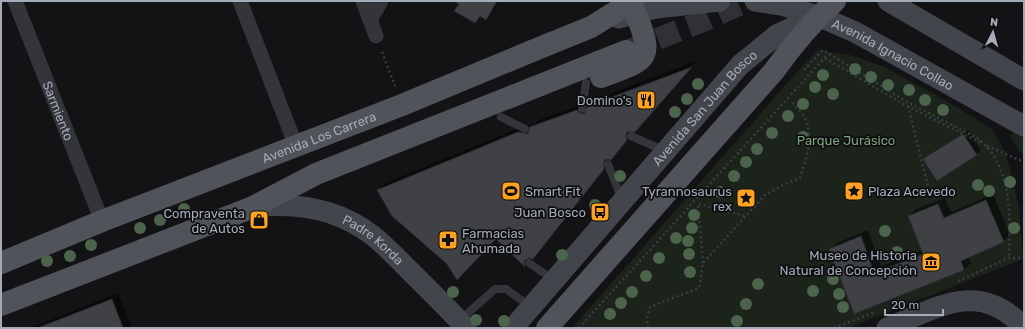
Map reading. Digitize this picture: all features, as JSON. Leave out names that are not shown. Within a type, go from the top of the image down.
[{"type":"main road","points":[[278,204],[636,64],[645,56],[647,47],[634,7],[656,8],[720,1]]},
{"type":"main road","name":"Avenida Ignacio Collao","points":[[755,1],[821,9],[855,32],[1024,126]]},
{"type":"main road","name":"Avenida San Juan Bosco","points":[[513,328],[740,65],[778,34],[836,1]]},
{"type":"main road","points":[[888,1],[1024,80]]},
{"type":"main road","name":"Avenida Los Carrera","points":[[1,263],[102,221],[402,105],[591,27],[634,7]]},
{"type":"main road","name":"Avenida San Juan Bosco","points":[[547,328],[774,71],[821,9]]},
{"type":"main road","points":[[1,305],[253,207],[316,174],[626,51]]},
{"type":"main road","name":"Padre Korda","points":[[253,207],[278,204],[306,206],[324,211],[357,225],[386,248],[463,324]]},
{"type":"main road","points":[[887,328],[943,306],[969,300],[982,301],[994,305],[1016,319],[1024,328]]},
{"type":"street","name":"Sarmiento","points":[[15,1],[102,221]]},
{"type":"street","points":[[240,1],[296,146]]},
{"type":"street","points":[[363,1],[376,36]]},
{"type":"street","points":[[370,20],[381,1]]},
{"type":"lane","points":[[582,109],[586,83]]},
{"type":"lane","points":[[501,117],[525,129]]},
{"type":"lane","points":[[631,136],[665,151]]},
{"type":"lane","points":[[608,164],[622,201]]},
{"type":"lane","points":[[529,263],[554,281]]},
{"type":"lane","points":[[463,324],[495,289],[506,289],[531,307]]},
{"type":"path","points":[[376,36],[390,74]]},
{"type":"path","points":[[804,70],[823,50],[907,102],[979,139],[997,159],[1005,179],[1010,224],[1009,258]]},
{"type":"path","points":[[579,328],[828,54]]},
{"type":"path","points":[[825,58],[905,105],[979,142],[1024,162]]},
{"type":"path","points":[[703,263],[765,195],[800,178],[807,159],[808,125],[804,116],[792,102]]},
{"type":"path","points":[[907,102],[930,194]]},
{"type":"path","points":[[648,328],[647,318],[650,307],[699,288],[703,263],[698,204],[746,216]]},
{"type":"green space","name":"Plaza Acevedo","points":[[818,50],[850,55],[885,67],[957,107],[993,130],[1006,153],[1019,207],[1023,259],[848,328],[572,328],[803,65]]},
{"type":"green space","points":[[1014,131],[1024,136],[1024,158],[1010,136]]},
{"type":"building","points":[[454,1],[497,1],[486,20],[480,16],[475,23],[454,11],[459,4]]},
{"type":"building","points":[[692,67],[635,132],[627,132],[627,140],[611,160],[606,159],[604,161],[604,169],[533,259],[529,258],[525,260],[525,267],[496,239],[457,280],[447,264],[392,216],[377,190],[518,132],[528,134],[530,127],[577,110],[579,113],[584,114],[588,106]]},
{"type":"building","points":[[963,134],[977,155],[937,181],[923,159]]},
{"type":"building","name":"Museo de Historia Natural de Concepción","points":[[986,200],[1004,242],[961,261],[964,270],[854,314],[829,249],[861,236],[874,273],[923,254],[908,216],[938,204],[944,218]]},
{"type":"building","points":[[112,299],[123,328],[40,327]]},
{"type":"tunnel","points":[[627,51],[703,21],[748,1]]},
{"type":"place","name":"Domino's","points":[[646,100]]},
{"type":"place","name":"Smart Fit","points":[[511,191]]},
{"type":"place","name":"Plaza Acevedo","points":[[854,191]]},
{"type":"place","name":"Tyrannosaurus rex","points":[[746,198]]},
{"type":"place","name":"Juan Bosco","points":[[600,212]]},
{"type":"place","name":"Compraventa de Autos","points":[[259,220]]},
{"type":"place","name":"Farmacias Ahumada","points":[[448,240]]},
{"type":"place","name":"Museo de Historia Natural de Concepción","points":[[931,262]]},
{"type":"park label","name":"Parque Jurásico","points":[[846,140]]}]
